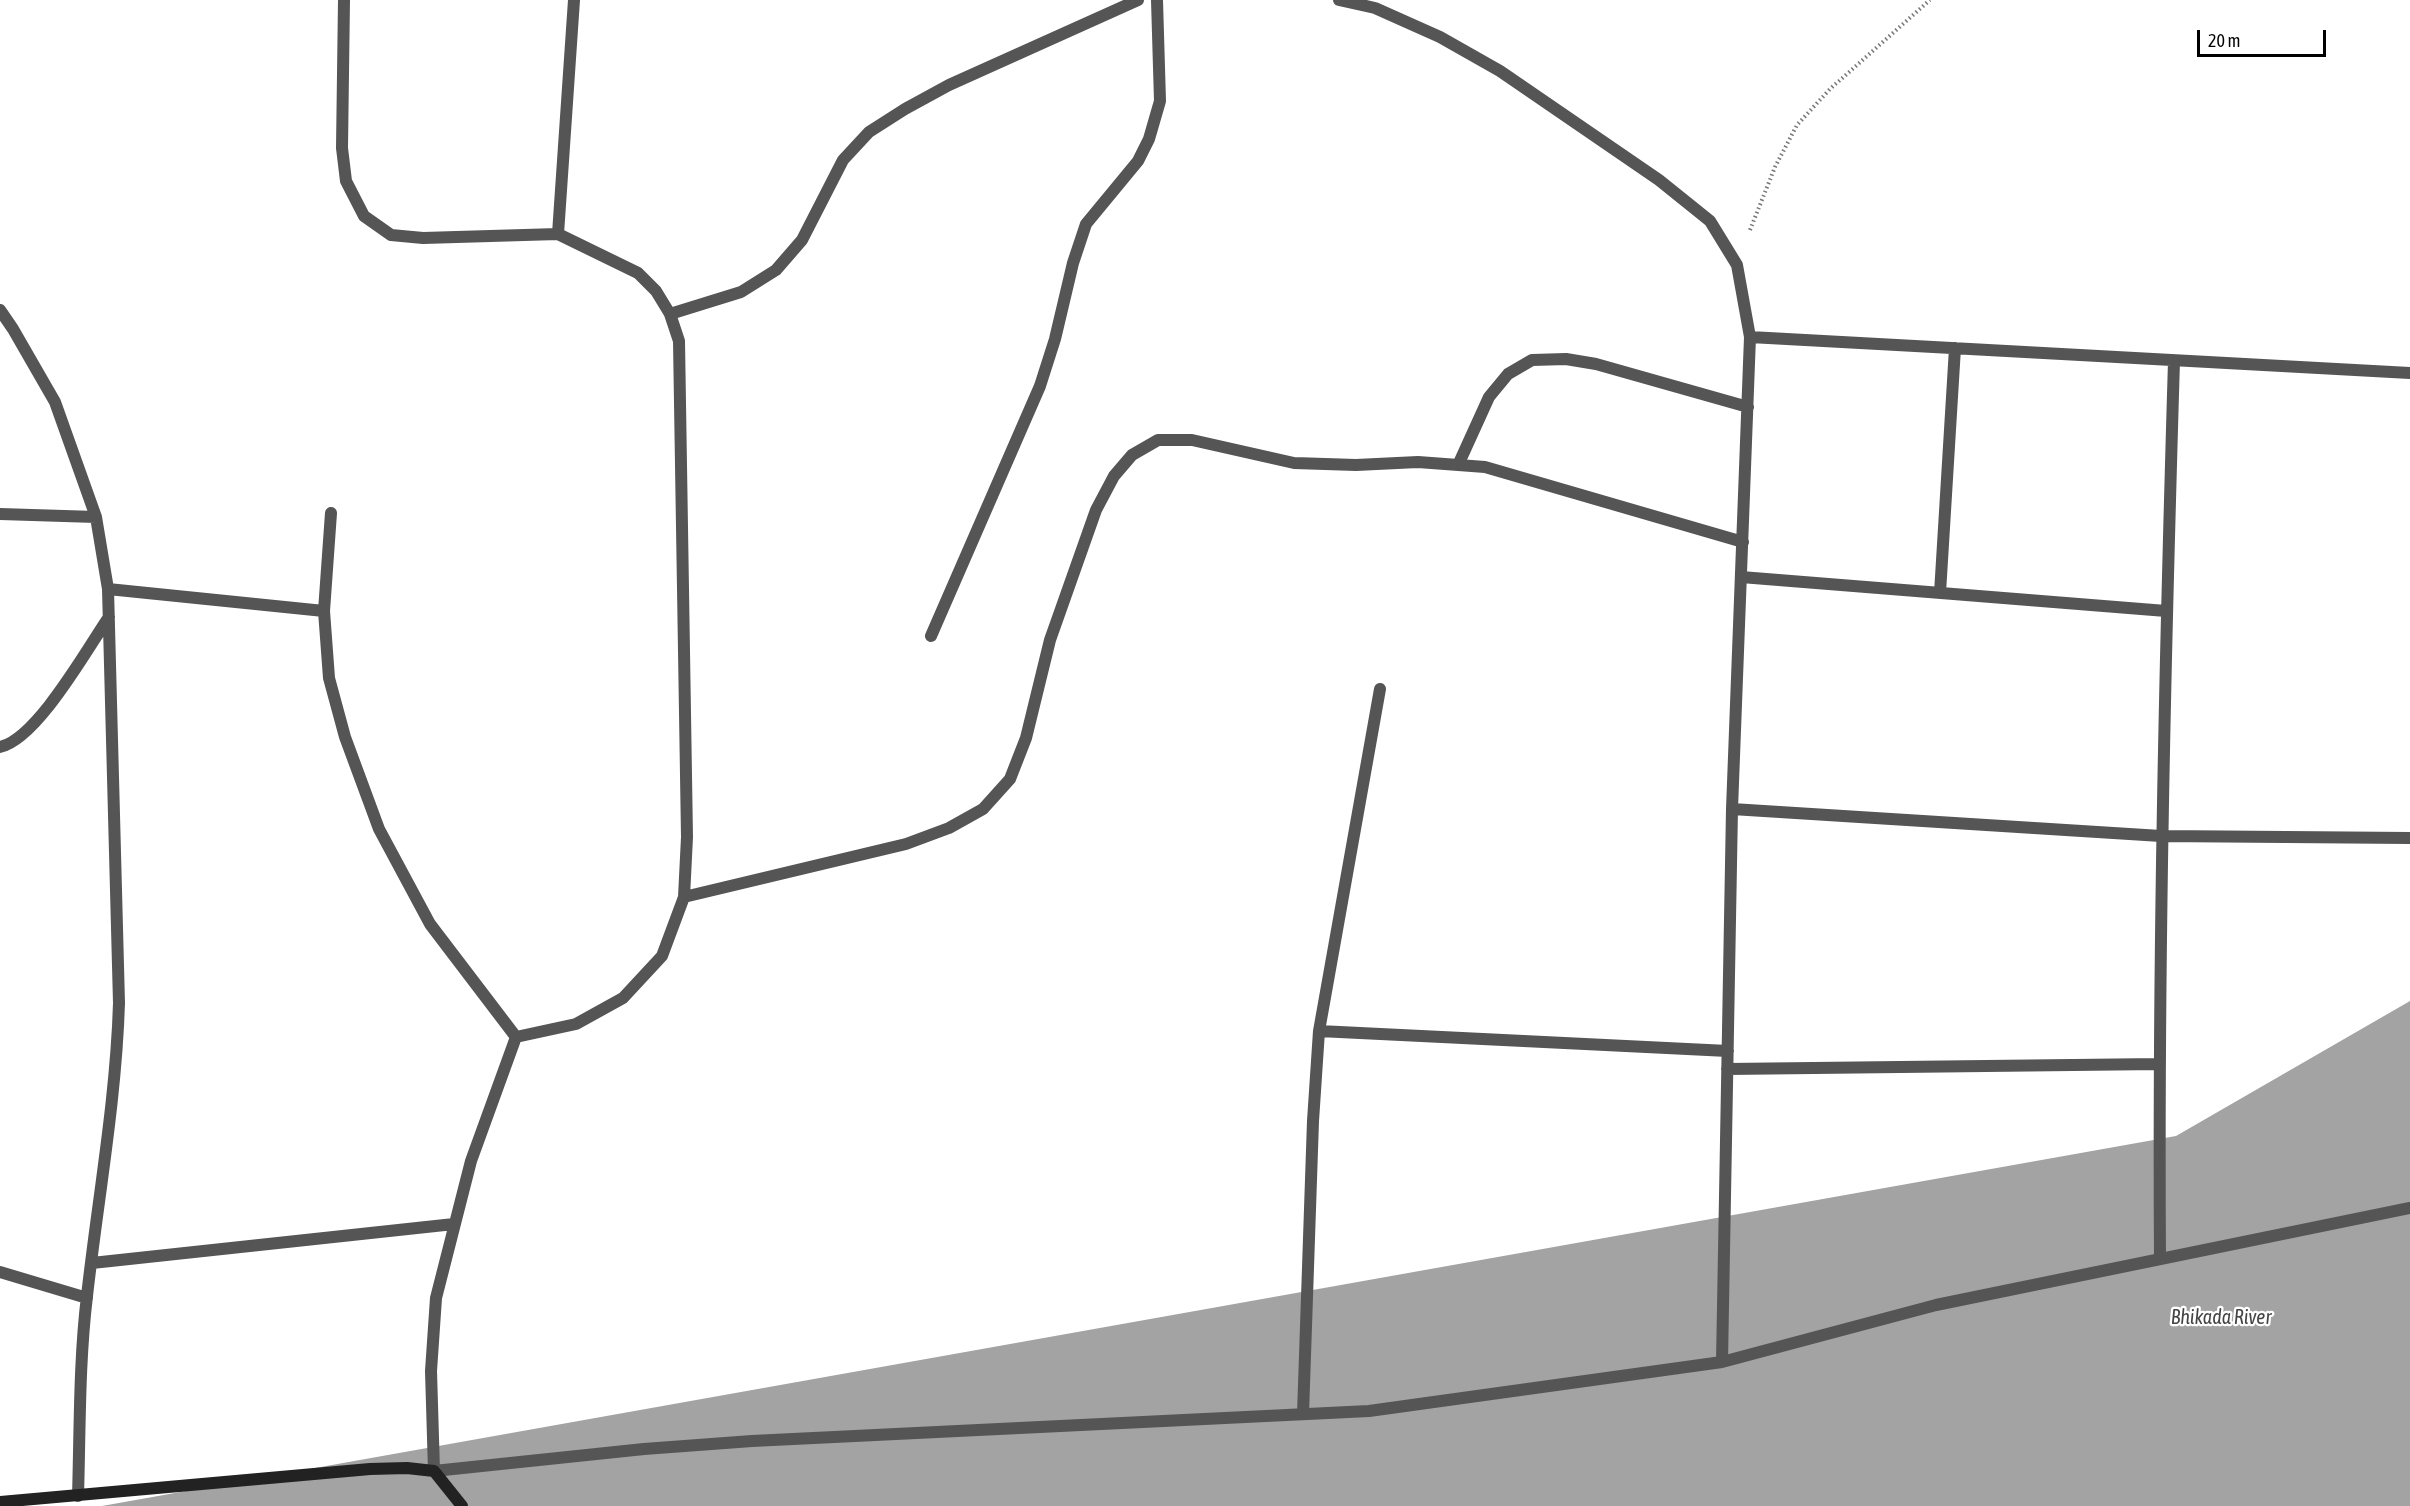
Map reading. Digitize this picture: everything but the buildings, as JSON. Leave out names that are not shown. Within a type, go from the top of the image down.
[{"type":"street","points":[[344,0],[342,148],[346,181],[364,216],[391,235],[423,238],[558,234],[638,273],[656,291],[670,314],[678,341],[687,837],[684,897],[662,957],[623,998],[576,1024],[516,1037]]},
{"type":"street","points":[[558,234],[574,0]]},
{"type":"street","points":[[670,314],[741,292],[776,270],[802,240],[843,160],[869,132],[949,85],[1138,0]]},
{"type":"street","points":[[931,636],[1040,386],[1055,339],[1073,263],[1086,224],[1138,161],[1149,139],[1160,101],[1157,0]]},
{"type":"street","points":[[1339,0],[1375,8],[1429,32],[1500,71],[1659,180],[1710,221],[1737,265],[1750,337],[1732,809],[1722,1362]]},
{"type":"street","points":[[0,310],[55,402],[96,517],[108,589],[119,1014],[118,1062],[87,1298],[80,1400],[78,1496]]},
{"type":"street","points":[[1750,337],[2410,373]]},
{"type":"street","points":[[1940,593],[1955,348]]},
{"type":"street","points":[[1459,464],[1489,397],[1508,374],[1532,360],[1566,359],[1596,364],[1748,406]]},
{"type":"street","points":[[2160,1259],[2161,836],[2174,361]]},
{"type":"street","points":[[684,897],[906,844],[949,828],[984,809],[1010,779],[1026,738],[1053,630],[1096,510],[1114,476],[1132,454],[1158,440],[1192,440],[1294,464],[1459,464],[1485,467],[1743,542]]},
{"type":"street","points":[[332,513],[324,611],[329,678],[345,736],[379,829],[430,924],[516,1037]]},
{"type":"street","points":[[0,514],[96,517]]},
{"type":"street","points":[[1742,577],[2166,610]]},
{"type":"street","points":[[108,589],[324,611]]},
{"type":"street","points":[[0,747],[6,746],[29,730],[53,700],[109,617]]},
{"type":"street","points":[[1303,1414],[1313,1121],[1319,1031],[1380,689]]},
{"type":"street","points":[[1732,809],[2161,836],[2410,838]]},
{"type":"street","points":[[1319,1031],[1728,1051]]},
{"type":"street","points":[[462,1506],[434,1472],[431,1371],[436,1298],[471,1161],[516,1037]]},
{"type":"street","points":[[1727,1069],[2159,1064]]},
{"type":"street","points":[[0,1502],[15,1503],[370,1469],[407,1468],[434,1472],[644,1449],[752,1441],[1369,1412],[1722,1362],[1936,1305],[2410,1208]]},
{"type":"street","points":[[92,1263],[454,1224]]},
{"type":"street","points":[[0,1272],[87,1298]]},
{"type":"path","points":[[1737,265],[1775,167],[1797,125],[1830,89],[1930,0]]},
{"type":"water","name":"Bhikada River","points":[[2410,1001],[2410,1506],[102,1506],[2176,1136]]}]
